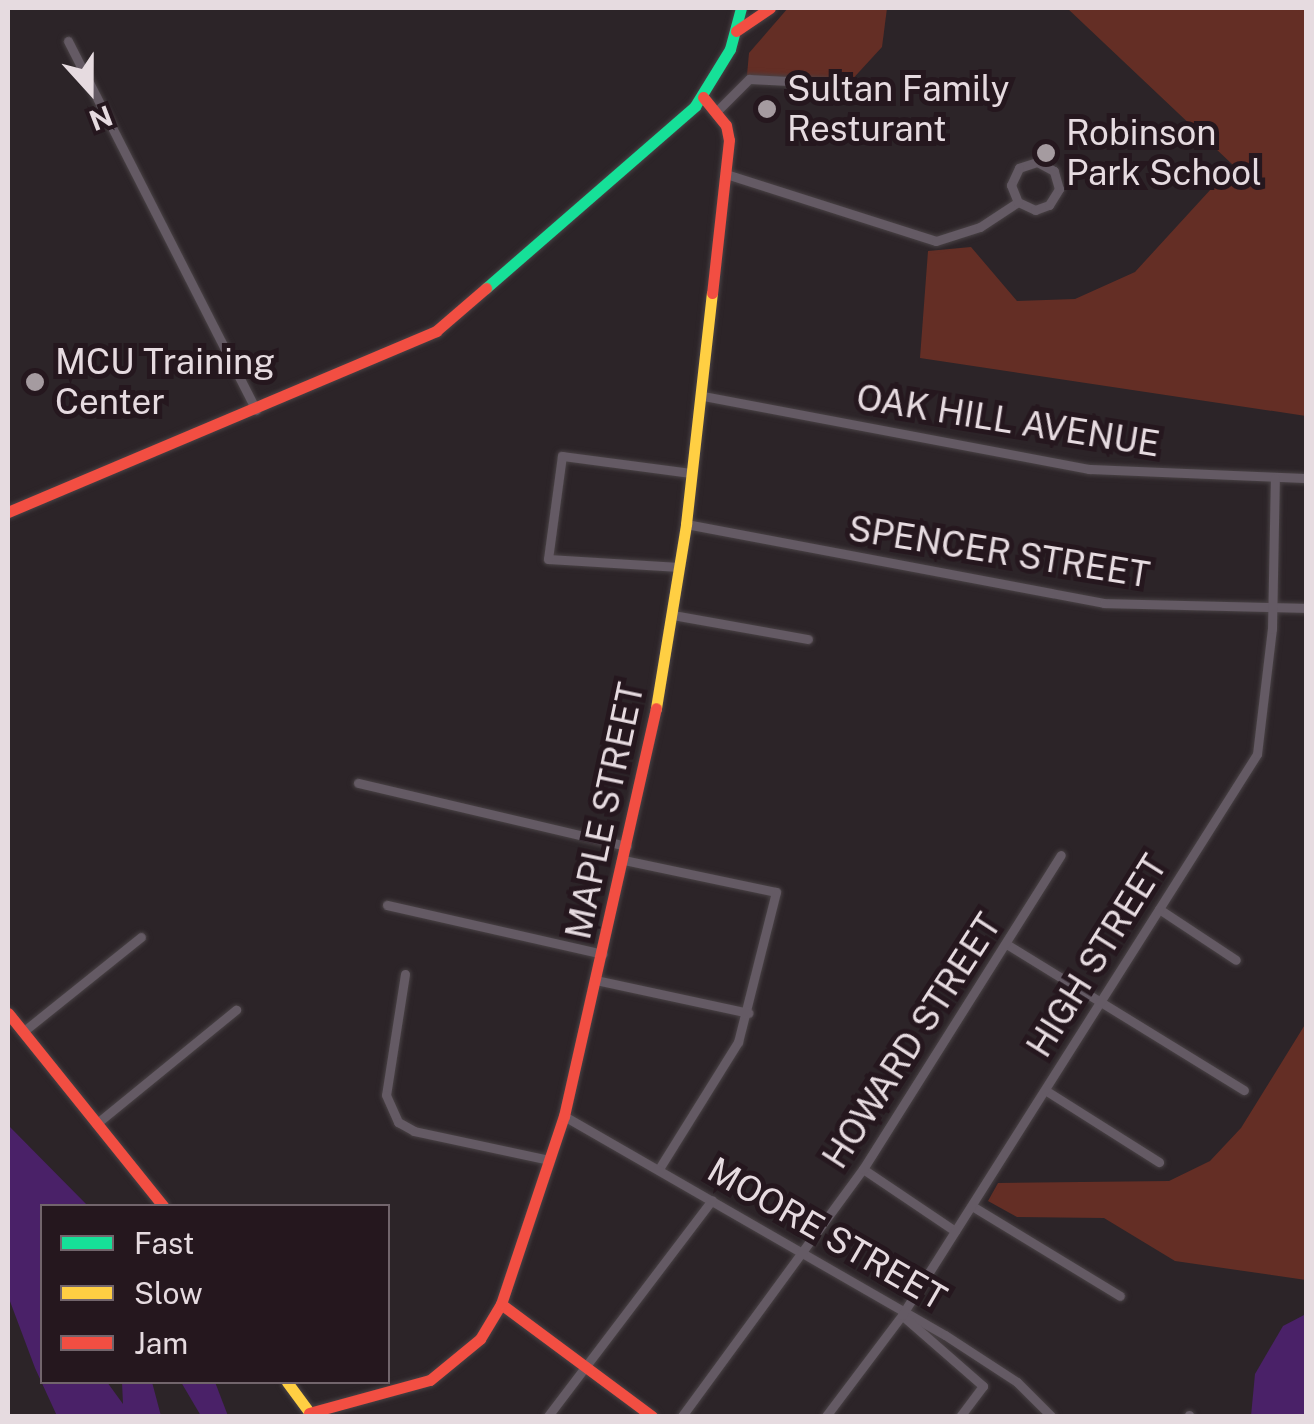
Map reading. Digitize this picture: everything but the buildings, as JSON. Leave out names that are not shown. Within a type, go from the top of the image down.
[{"type":"main road","points":[[8,512],[436,331],[703,97],[736,31],[741,8]]},
{"type":"main road","points":[[736,31],[770,8]]},
{"type":"main road","name":"MAPLE STREET","points":[[310,1414],[430,1380],[480,1339],[501,1304],[564,1116],[627,846],[686,524],[729,140],[716,112],[703,97]]},
{"type":"main road","points":[[8,1013],[161,1204]]},
{"type":"main road","points":[[501,1304],[652,1416]]},
{"type":"main road","points":[[288,1384],[310,1414]]},
{"type":"street","points":[[68,40],[256,410]]},
{"type":"street","points":[[716,112],[749,79],[848,84]]},
{"type":"street","points":[[1037,162],[1054,171],[1059,189],[1051,204],[1035,210],[1018,202],[1011,185],[1020,168],[1037,162]]},
{"type":"street","points":[[726,174],[931,240],[980,227],[1018,202]]},
{"type":"street","name":"OAK HILL AVENUE","points":[[702,396],[1090,469],[1306,478]]},
{"type":"street","points":[[680,567],[548,559],[562,456],[692,472]]},
{"type":"street","name":"HIGH STREET","points":[[826,1416],[902,1315],[1257,754],[1273,608],[1276,478]]},
{"type":"street","name":"SPENCER STREET","points":[[686,524],[1091,601],[1306,608]]},
{"type":"street","points":[[672,615],[808,639]]},
{"type":"street","points":[[358,784],[627,846]]},
{"type":"street","name":"HOWARD STREET","points":[[682,1416],[863,1168],[1008,944],[1060,854]]},
{"type":"street","points":[[624,860],[776,892],[748,1013],[731,1057],[659,1169]]},
{"type":"street","points":[[387,904],[602,954]]},
{"type":"street","points":[[1159,909],[1236,960]]},
{"type":"street","points":[[24,1031],[141,937]]},
{"type":"street","points":[[1008,944],[1244,1090]]},
{"type":"street","points":[[405,974],[386,1094],[398,1122],[414,1132],[549,1160]]},
{"type":"street","points":[[596,980],[748,1013]]},
{"type":"street","points":[[96,1124],[236,1010]]},
{"type":"street","points":[[1044,1090],[1159,1162]]},
{"type":"street","name":"MOORE STREET","points":[[564,1116],[804,1253],[1017,1382],[1050,1416]]},
{"type":"street","points":[[863,1168],[955,1232]]},
{"type":"street","points":[[548,1416],[712,1200]]},
{"type":"street","points":[[972,1206],[1120,1296]]},
{"type":"street","points":[[902,1315],[982,1386],[960,1416]]},
{"type":"shaded area","points":[[788,8],[887,8],[882,47],[848,84],[747,75],[749,53]]},
{"type":"shaded area","points":[[1067,8],[1306,8],[1306,416],[920,358],[928,251],[971,247],[1017,301],[1075,299],[1135,272],[1233,165]]},
{"type":"shaded area","points":[[1306,1023],[1306,1280],[1175,1261],[1104,1218],[1017,1217],[988,1201],[998,1183],[1169,1181],[1210,1161],[1241,1128]]},
{"type":"shaded area","points":[[8,1125],[86,1204],[40,1204],[40,1379],[8,1296]]},
{"type":"shaded area","points":[[1306,1314],[1306,1416],[1251,1416],[1255,1374],[1283,1326]]},
{"type":"shaded area","points":[[42,1384],[108,1384],[123,1404],[122,1384],[153,1384],[161,1416],[57,1416]]},
{"type":"shaded area","points":[[182,1384],[216,1384],[228,1416],[201,1416]]},
{"type":"traffic: fast","points":[[486,288],[695,106],[730,49],[741,8]]},
{"type":"traffic: slow","points":[[656,708],[686,524],[712,293]]},
{"type":"traffic: slow","points":[[288,1384],[312,1416]]},
{"type":"traffic: jam","points":[[736,31],[770,8]]},
{"type":"traffic: jam","points":[[703,97],[726,125],[729,140],[712,293]]},
{"type":"traffic: jam","points":[[8,512],[436,331],[486,288]]},
{"type":"traffic: jam","points":[[309,1413],[430,1380],[480,1339],[501,1304],[564,1116],[656,708]]},
{"type":"traffic: jam","points":[[8,1013],[161,1204]]},
{"type":"traffic: jam","points":[[501,1304],[652,1416]]},
{"type":"place","name":"Sultan Family Resturant","points":[[767,109]]},
{"type":"place","name":"Robinson Park School","points":[[1046,153]]},
{"type":"place","name":"MCU Training Center","points":[[35,382]]}]
